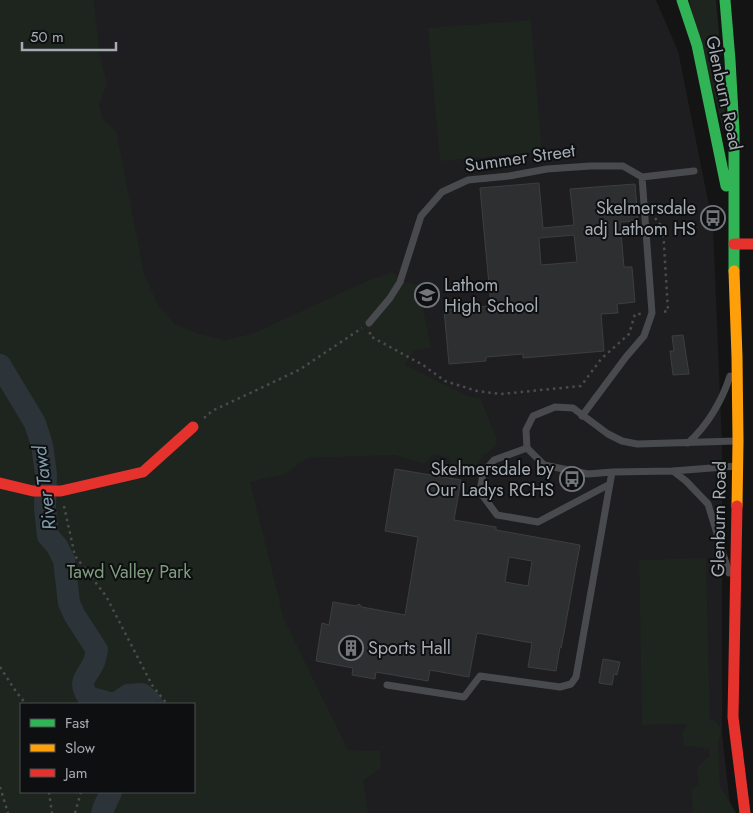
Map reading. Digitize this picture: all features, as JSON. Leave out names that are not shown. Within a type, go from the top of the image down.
[{"type":"street","name":"Glenburn Road","points":[[682,0],[697,45],[734,224]]},
{"type":"street","name":"Glenburn Road","points":[[725,0],[734,131],[734,285],[738,441],[733,717],[745,813]]},
{"type":"street","points":[[734,244],[753,244]]},
{"type":"street","points":[[0,483],[33,492],[60,490],[143,472],[193,427]]},
{"type":"lane","name":"Summer Street","points":[[370,323],[400,282],[421,216],[442,192],[468,180],[590,166],[623,166],[642,177]]},
{"type":"lane","points":[[582,416],[644,336],[652,313],[642,177],[694,171]]},
{"type":"lane","points":[[688,443],[700,433],[716,407],[727,387],[737,357]]},
{"type":"lane","points":[[737,466],[673,471],[588,474],[544,465],[527,448],[526,430],[533,416],[555,407],[573,408],[608,434],[622,441],[637,444],[738,441]]},
{"type":"lane","points":[[527,448],[494,460],[483,472],[480,492],[497,515],[538,522],[610,484]]},
{"type":"lane","points":[[673,471],[708,504],[735,592]]},
{"type":"lane","points":[[387,685],[464,697],[480,676],[560,687],[571,684],[576,677],[612,472]]},
{"type":"path","points":[[370,323],[370,336],[423,365],[445,381],[477,391],[501,394],[581,386],[601,359],[629,334],[636,314],[668,311],[663,228],[654,216]]},
{"type":"path","points":[[193,427],[212,411],[299,370],[370,323]]},
{"type":"path","points":[[60,490],[75,556],[106,596],[152,685],[167,703]]},
{"type":"path","points":[[0,667],[16,693],[25,703]]},
{"type":"path","points":[[0,787],[8,813]]},
{"type":"path","points":[[49,793],[52,813]]},
{"type":"path","points":[[75,813],[81,793]]},
{"type":"shaded area","name":"Lathom High School","points":[[93,0],[656,0],[678,51],[713,226],[722,445],[722,733],[731,813],[361,813],[163,365],[87,140]]},
{"type":"green space","name":"Tawd Valley Park","points":[[0,0],[94,0],[99,51],[107,84],[99,105],[103,119],[116,131],[144,273],[158,305],[175,324],[199,334],[225,340],[254,333],[367,281],[393,272],[403,281],[418,285],[431,347],[413,351],[405,365],[467,396],[480,398],[496,436],[496,446],[483,456],[470,474],[454,470],[448,457],[433,455],[424,464],[395,455],[307,458],[285,474],[250,482],[284,619],[348,750],[380,751],[381,768],[363,781],[368,813],[0,813]]},
{"type":"green space","points":[[689,0],[716,0],[726,129],[723,129]]},
{"type":"green space","points":[[531,20],[542,152],[440,161],[428,28]]},
{"type":"green space","points":[[706,558],[710,720],[715,721],[721,728],[718,745],[720,786],[736,813],[693,813],[691,789],[699,784],[697,767],[710,756],[709,749],[684,745],[682,734],[687,724],[642,725],[639,560]]},
{"type":"building","points":[[539,183],[543,228],[574,225],[570,189],[635,184],[638,221],[620,222],[624,267],[632,267],[635,302],[617,304],[618,313],[601,314],[604,351],[523,358],[523,354],[486,357],[486,361],[449,364],[444,310],[491,306],[480,188]],"holes":[[[574,235],[577,262],[541,265],[539,238]]]},
{"type":"building","points":[[683,335],[689,374],[673,375],[670,351],[674,351],[672,336]]},
{"type":"building","points":[[395,469],[461,480],[454,520],[496,527],[496,530],[580,545],[556,671],[528,667],[532,643],[477,633],[469,677],[430,670],[428,681],[376,672],[375,679],[352,675],[353,668],[316,661],[322,623],[329,625],[333,602],[356,606],[359,604],[362,607],[405,615],[418,537],[385,531]],"holes":[[[509,557],[532,561],[528,586],[505,582]]]},
{"type":"building","points":[[603,659],[620,662],[617,675],[614,674],[612,685],[599,683]]},
{"type":"waterway","name":"River Tawd","points":[[0,365],[35,423],[42,445],[46,474],[45,508],[48,536],[57,546],[64,560],[69,603],[97,650],[94,662],[84,679],[83,687],[88,697],[110,703]]},
{"type":"waterway","name":"River Tawd","points":[[116,703],[128,695],[142,694],[151,703]]},
{"type":"waterway","name":"River Tawd","points":[[102,813],[111,793]]},
{"type":"traffic: fast","points":[[682,0],[697,45],[726,186]]},
{"type":"traffic: fast","points":[[725,0],[734,131],[734,271]]},
{"type":"traffic: slow","points":[[734,271],[737,357],[737,506]]},
{"type":"traffic: jam","points":[[734,244],[753,244]]},
{"type":"traffic: jam","points":[[0,483],[33,491],[61,491],[143,472],[193,427]]},
{"type":"traffic: jam","points":[[737,506],[733,717],[745,813]]},
{"type":"place","name":"Skelmersdale adj Lathom HS","points":[[713,218]]},
{"type":"place","name":"Lathom High School","points":[[427,295]]},
{"type":"place","name":"Skelmersdale by Our Ladys RCHS","points":[[572,479]]},
{"type":"place","name":"Sports Hall","points":[[351,648]]}]
